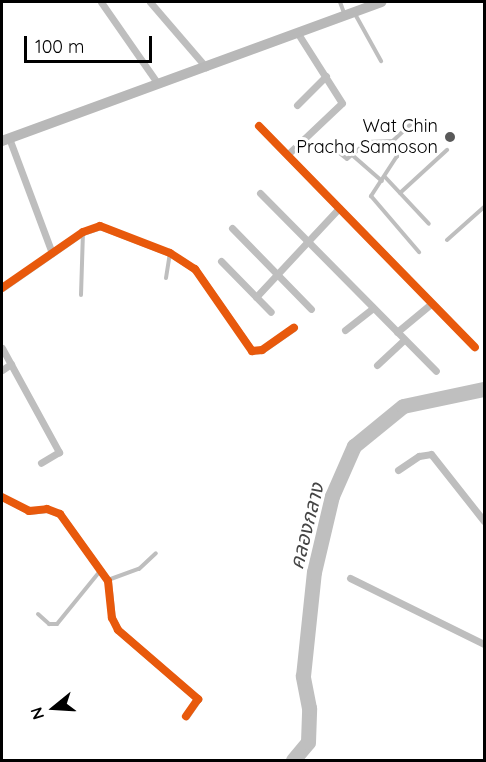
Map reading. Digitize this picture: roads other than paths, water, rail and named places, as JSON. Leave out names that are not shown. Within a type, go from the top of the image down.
[{"type":"main road","points":[[5,140],[381,2]]},
{"type":"street","points":[[100,2],[158,84]]},
{"type":"street","points":[[150,2],[206,67]]},
{"type":"street","points":[[288,154],[342,102],[297,32]]},
{"type":"street","points":[[297,105],[326,76]]},
{"type":"street","points":[[259,126],[475,347]]},
{"type":"street","points":[[5,140],[52,253]]},
{"type":"street","points":[[260,194],[435,371]]},
{"type":"street","points":[[256,297],[339,208]]},
{"type":"street","points":[[2,288],[83,232],[100,226],[170,253],[201,276],[247,348],[261,350],[294,328]]},
{"type":"street","points":[[232,228],[311,309]]},
{"type":"street","points":[[221,261],[271,312]]},
{"type":"street","points":[[397,332],[432,303]]},
{"type":"street","points":[[345,330],[373,308]]},
{"type":"street","points":[[377,364],[404,340]]},
{"type":"street","points":[[2,348],[59,452],[41,463]]},
{"type":"street","points":[[2,370],[11,364]]},
{"type":"street","points":[[398,470],[419,456],[431,454],[484,521]]},
{"type":"street","points":[[2,497],[29,511],[54,510],[60,514],[108,581],[112,618],[118,630],[198,699],[186,717]]},
{"type":"street","points":[[350,578],[484,644]]},
{"type":"lane","points":[[340,2],[381,61]]},
{"type":"lane","points":[[338,152],[345,159],[367,142],[393,141],[411,124]]},
{"type":"lane","points":[[393,141],[397,156],[371,196],[419,252]]},
{"type":"lane","points":[[400,193],[447,150]]},
{"type":"lane","points":[[351,154],[400,193],[429,224]]},
{"type":"lane","points":[[447,240],[484,207]]},
{"type":"lane","points":[[81,295],[83,232]]},
{"type":"lane","points":[[166,278],[170,253]]},
{"type":"lane","points":[[108,581],[139,569],[156,553]]},
{"type":"lane","points":[[38,614],[49,624],[57,624],[100,570]]},
{"type":"waterway","name":"คลองกลาง","points":[[293,760],[308,742],[309,708],[303,676],[314,572],[332,496],[354,446],[403,406],[484,389]]},
{"type":"place","name":"Wat Chin Pracha Samoson","points":[[450,137]]}]
